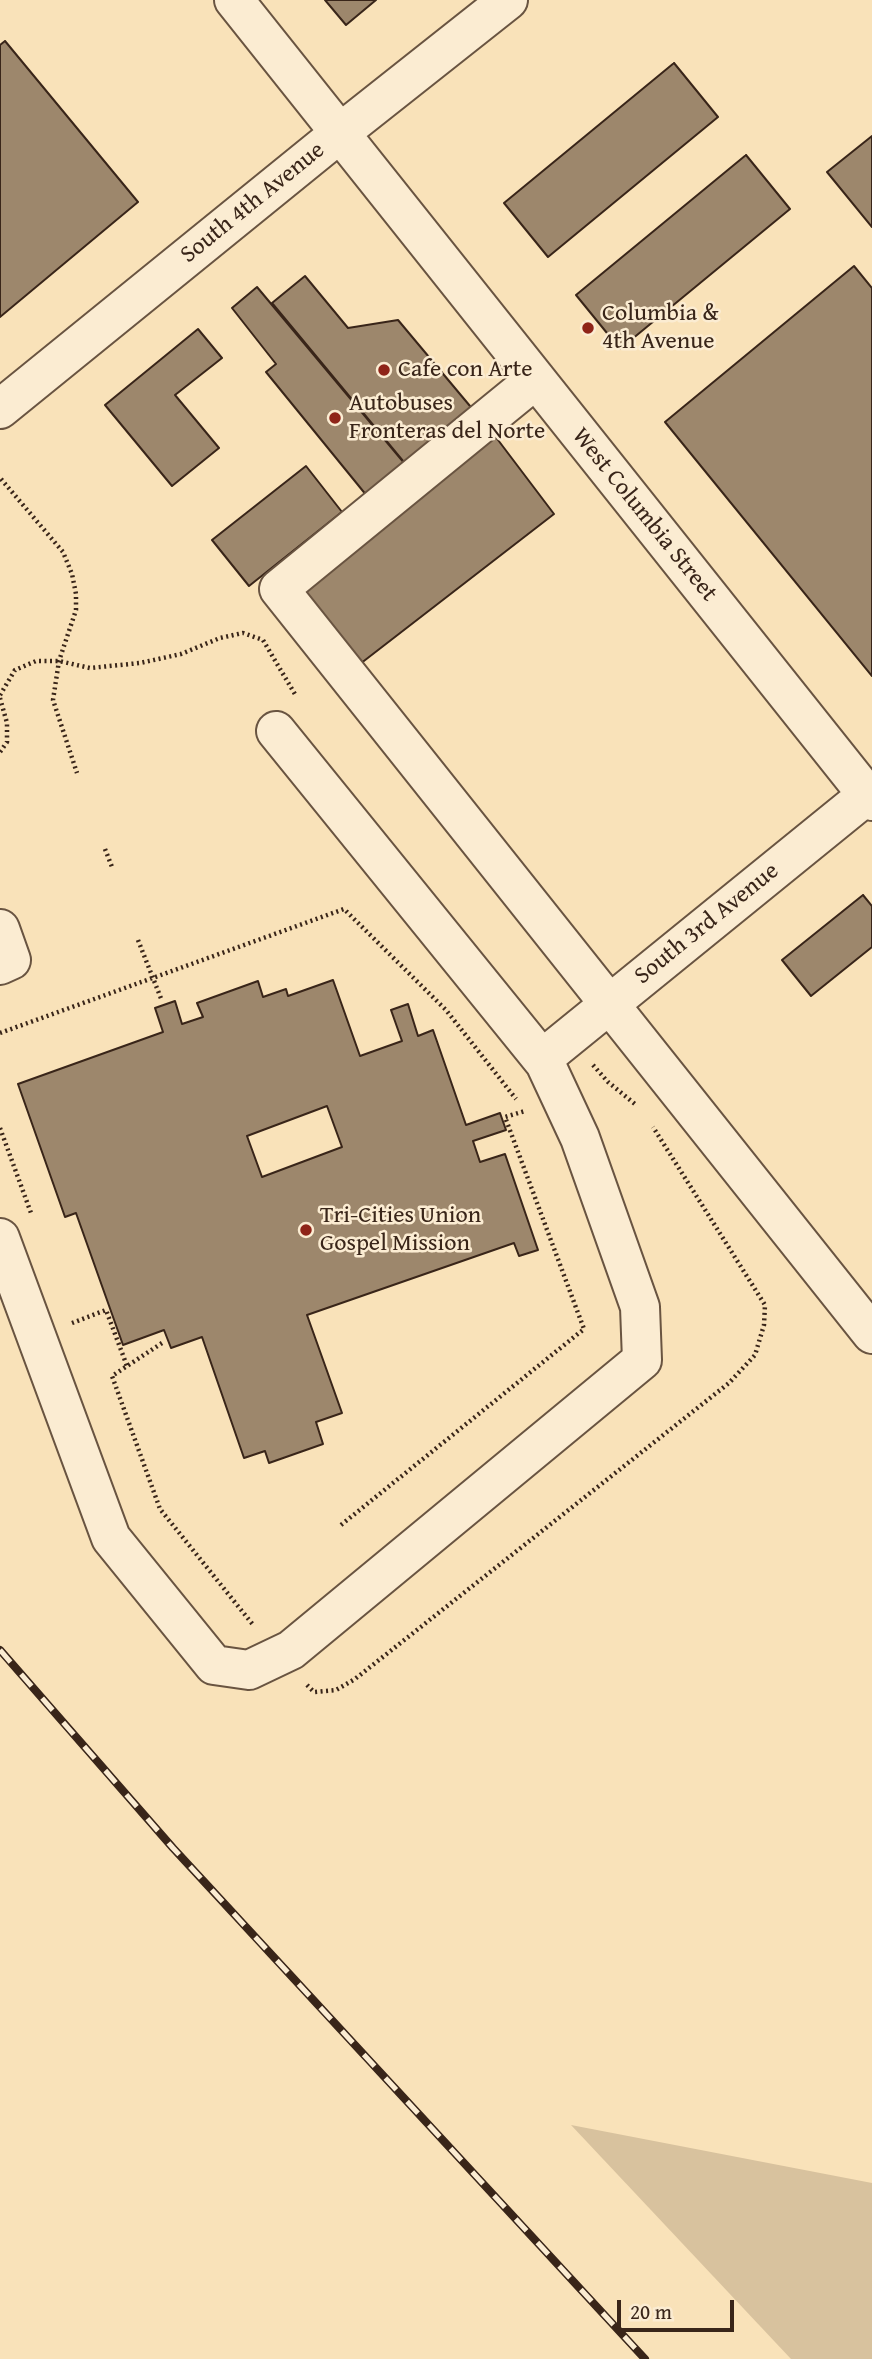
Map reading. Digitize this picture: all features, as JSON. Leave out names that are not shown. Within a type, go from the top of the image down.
[{"type":"street","name":"West Columbia Street","points":[[234,0],[870,795]]},
{"type":"street","name":"South 4th Avenue","points":[[0,409],[508,0]]},
{"type":"street","points":[[536,379],[279,589],[872,1334]]},
{"type":"street","points":[[0,1238],[111,1538],[214,1665],[249,1670],[291,1650],[642,1360],[640,1307],[580,1138],[542,1059],[276,731]]},
{"type":"street","name":"South 3rd Avenue","points":[[542,1059],[870,795]]},
{"type":"street","points":[[0,929],[11,960],[0,965]]},
{"type":"path","points":[[1,479],[63,552],[72,573],[76,610],[59,661],[54,700],[77,773]]},
{"type":"path","points":[[0,698],[7,723],[8,742],[0,752]]},
{"type":"path","points":[[105,849],[112,867]]},
{"type":"path","points":[[0,1033],[344,909],[446,1010],[525,1111]]},
{"type":"path","points":[[138,940],[162,1001]]},
{"type":"path","points":[[341,1525],[584,1329],[505,1117]]},
{"type":"path","points":[[72,1323],[106,1310],[127,1366]]},
{"type":"path","points":[[162,1343],[112,1376],[160,1509],[255,1627]]},
{"type":"shaded area","points":[[571,2125],[872,2183],[872,2359],[791,2359]]},
{"type":"building","points":[[325,0],[376,0],[346,25]]},
{"type":"building","points":[[5,41],[138,202],[0,317],[0,45]]},
{"type":"building","points":[[674,63],[718,117],[548,257],[504,203]]},
{"type":"building","points":[[872,136],[872,227],[827,172]]},
{"type":"building","points":[[746,155],[790,209],[620,349],[576,295]]},
{"type":"building","points":[[854,266],[872,288],[872,676],[665,422]]},
{"type":"building","name":"Cafe con Arte","points":[[305,276],[348,328],[398,320],[475,412],[408,467],[272,303]]},
{"type":"building","name":"Autobuses Fronteras del Norte","points":[[257,287],[405,464],[367,496],[266,372],[276,364],[232,308]]},
{"type":"building","points":[[198,329],[222,358],[175,395],[219,448],[172,486],[105,405]]},
{"type":"building","points":[[495,436],[554,514],[360,664],[300,586]]},
{"type":"building","points":[[306,466],[342,512],[249,586],[212,540]]},
{"type":"building","points":[[863,895],[872,906],[872,947],[811,996],[782,960]]},
{"type":"building","name":"Tri-Cities Union Gospel Mission","points":[[333,980],[360,1056],[402,1041],[391,1010],[408,1004],[418,1036],[433,1030],[466,1125],[500,1113],[506,1130],[473,1141],[480,1162],[505,1154],[538,1250],[519,1256],[514,1243],[307,1315],[342,1413],[316,1422],[323,1444],[269,1463],[265,1451],[244,1458],[202,1337],[171,1348],[164,1330],[123,1345],[76,1213],[65,1217],[18,1084],[163,1032],[155,1008],[175,1001],[182,1024],[203,1017],[197,1003],[258,981],[263,997],[286,989],[288,996]],"holes":[[[327,1106],[342,1147],[262,1177],[247,1136]]]},
{"type":"railway","points":[[0,1650],[173,1848],[645,2359]]},
{"type":"place","name":"Columbia & 4th Avenue","points":[[588,328]]},
{"type":"place","name":"Cafe con Arte","points":[[384,370]]},
{"type":"place","name":"Autobuses Fronteras del Norte","points":[[335,418]]},
{"type":"place","name":"Tri-Cities Union Gospel Mission","points":[[306,1230]]}]
